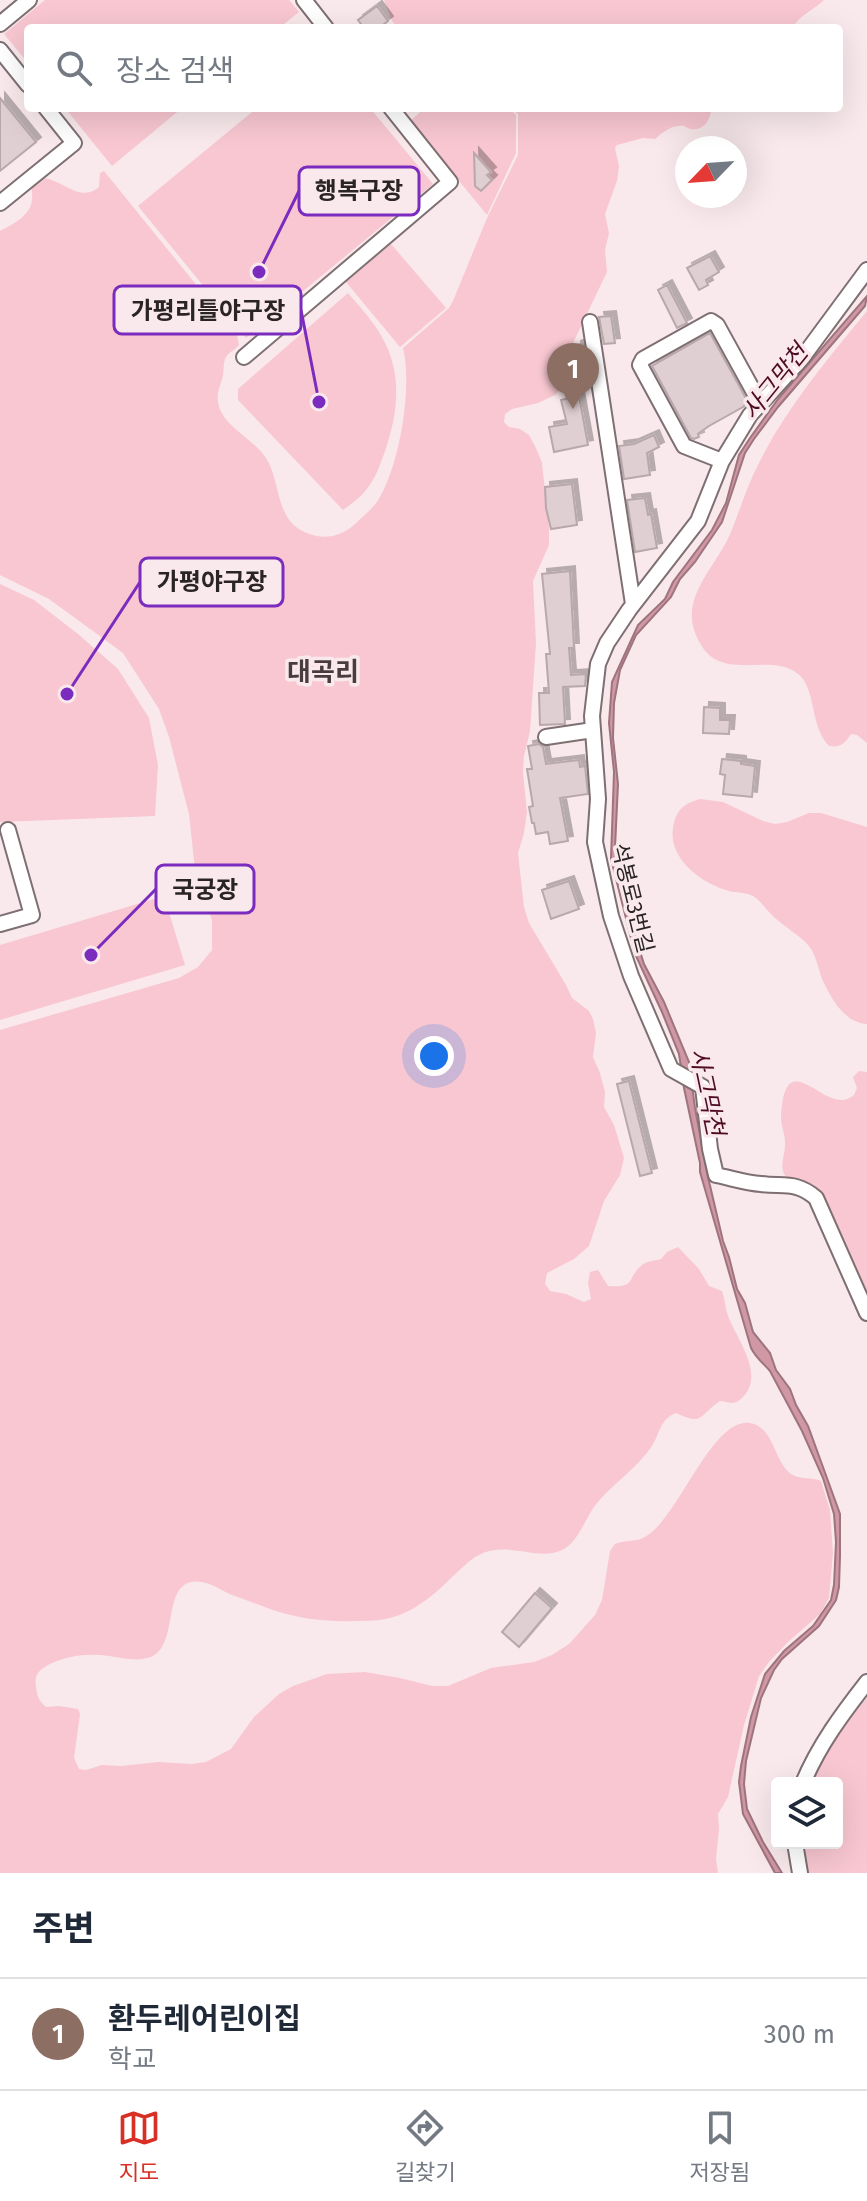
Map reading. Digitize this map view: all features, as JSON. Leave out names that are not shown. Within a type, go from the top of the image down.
[{"type":"street","points":[[0,24],[29,0]]},
{"type":"street","points":[[304,0],[323,24]]},
{"type":"street","points":[[0,50],[24,80]]},
{"type":"street","points":[[0,203],[74,143],[49,112]]},
{"type":"street","points":[[244,357],[450,182],[394,112]]},
{"type":"street","name":"석봉로3번길","points":[[867,270],[802,358],[750,415],[722,461],[698,521],[633,604],[607,643],[598,664],[593,690],[598,799],[595,842],[611,916],[631,976],[671,1069],[703,1087],[716,1175],[759,1184],[795,1185],[816,1198],[867,1313]]},
{"type":"street","points":[[590,322],[633,604]]},
{"type":"street","points":[[722,461],[684,446],[641,362],[714,322],[760,403]]},
{"type":"street","points":[[546,737],[593,730]]},
{"type":"street","points":[[0,924],[32,915],[8,830]]},
{"type":"street","points":[[805,1777],[814,1756],[867,1682]]},
{"type":"street","points":[[796,1849],[800,1873]]},
{"type":"shaded area","points":[[45,0],[289,0],[299,12],[284,24],[24,24],[24,58],[4,34]]},
{"type":"shaded area","points":[[384,0],[824,0],[795,24],[395,24]]},
{"type":"shaded area","points":[[68,112],[177,112],[112,166]]},
{"type":"shaded area","points":[[252,112],[373,112],[433,184],[246,338],[138,206]]},
{"type":"shaded area","points":[[420,112],[513,112],[516,115],[516,153],[487,215],[410,121]]},
{"type":"shaded area","points":[[516,112],[711,112],[700,128],[675,127],[655,139],[643,138],[615,148],[619,166],[617,181],[605,214],[609,233],[605,250],[607,272],[572,345],[565,384],[555,395],[512,409],[505,414],[504,422],[529,435],[536,448],[542,463],[549,529],[549,545],[533,581],[536,643],[530,731],[523,773],[527,812],[518,853],[524,907],[529,923],[572,998],[589,1011],[593,1019],[596,1033],[593,1057],[605,1092],[604,1107],[614,1125],[624,1158],[620,1175],[604,1201],[589,1246],[574,1259],[547,1273],[545,1284],[550,1291],[584,1302],[591,1299],[588,1283],[590,1272],[598,1270],[608,1286],[623,1286],[630,1282],[643,1264],[661,1259],[678,1247],[699,1269],[709,1286],[722,1291],[728,1316],[747,1356],[751,1378],[749,1388],[738,1401],[720,1401],[700,1418],[692,1419],[676,1413],[667,1419],[646,1455],[594,1507],[571,1543],[557,1552],[502,1550],[479,1555],[419,1605],[401,1615],[380,1620],[305,1618],[232,1595],[208,1583],[192,1582],[183,1586],[177,1594],[160,1651],[151,1657],[135,1659],[87,1655],[64,1659],[38,1673],[37,1693],[46,1707],[78,1709],[80,1714],[74,1758],[79,1769],[158,1762],[192,1764],[206,1762],[231,1749],[254,1717],[279,1694],[327,1674],[365,1672],[432,1686],[448,1686],[491,1668],[534,1662],[569,1644],[595,1615],[602,1600],[610,1551],[615,1544],[642,1539],[658,1526],[722,1436],[736,1426],[750,1423],[764,1431],[785,1469],[791,1474],[821,1481],[830,1510],[833,1553],[829,1598],[820,1614],[788,1642],[759,1676],[728,1797],[718,1814],[718,1873],[0,1873],[0,1030],[179,978],[198,967],[212,950],[212,920],[195,870],[189,814],[159,709],[123,653],[49,599],[0,575],[0,231],[28,210],[32,186],[41,178],[84,193],[99,187],[100,173],[104,171],[237,335],[239,345],[224,361],[218,393],[221,412],[269,463],[281,504],[291,522],[306,533],[328,537],[349,529],[377,502],[385,487],[398,449],[405,405],[406,365],[403,348],[453,301],[487,218],[518,155]]},
{"type":"shaded area","points":[[391,244],[446,308],[400,347],[346,282]]},
{"type":"shaded area","points":[[348,293],[389,351],[396,379],[396,394],[393,422],[377,471],[364,493],[343,510],[238,400],[238,389]]},
{"type":"shaded area","points":[[867,296],[865,306],[778,407],[745,453],[722,522],[680,579],[671,597],[636,635],[620,670],[614,703],[613,738],[618,784],[615,848],[622,894],[644,964],[689,1062],[708,1177],[737,1289],[745,1303],[753,1332],[770,1353],[776,1370],[790,1389],[808,1426],[840,1514],[836,1600],[819,1626],[774,1670],[761,1698],[746,1761],[744,1784],[747,1809],[782,1873],[775,1873],[743,1814],[739,1782],[741,1766],[751,1717],[765,1674],[784,1651],[813,1626],[831,1600],[836,1542],[834,1514],[823,1478],[802,1431],[770,1371],[751,1348],[700,1172],[679,1054],[635,954],[611,859],[614,772],[609,723],[612,682],[638,625],[665,599],[673,582],[712,530],[726,503],[739,455],[778,399]]},
{"type":"shaded area","points":[[867,311],[867,743],[851,734],[842,744],[829,746],[818,727],[802,677],[783,667],[734,665],[712,657],[703,648],[692,616],[699,588],[724,547],[750,481],[769,444],[808,385]]},
{"type":"shaded area","points":[[0,584],[34,600],[118,669],[149,718],[158,765],[155,816],[0,822]]},
{"type":"shaded area","points":[[700,799],[723,802],[775,824],[809,813],[821,813],[867,827],[867,1024],[852,1019],[839,1008],[822,979],[811,949],[756,898],[708,883],[681,860],[673,839],[674,822],[681,809]]},
{"type":"shaded area","points":[[164,896],[185,965],[0,1020],[0,945]]},
{"type":"shaded area","points":[[859,1071],[867,1072],[867,1298],[821,1193],[806,1182],[787,1178],[782,1165],[785,1142],[781,1118],[783,1097],[788,1086],[795,1082],[803,1083],[844,1100],[854,1095],[857,1088],[853,1077]]},
{"type":"shaded area","points":[[867,1698],[867,1873],[803,1873],[799,1849],[843,1849],[843,1777],[812,1777],[845,1720]]},
{"type":"building","points":[[377,6],[388,21],[384,24],[361,24],[358,20]]},
{"type":"building","points":[[0,98],[36,142],[0,171]]},
{"type":"building","points":[[474,153],[491,172],[487,175],[492,180],[481,191],[475,186]]},
{"type":"building","points":[[710,256],[719,272],[706,280],[708,285],[699,290],[687,268]]},
{"type":"building","points":[[667,285],[687,323],[677,328],[658,290]]},
{"type":"building","points":[[611,316],[615,343],[604,344],[599,317]]},
{"type":"building","points":[[710,333],[748,402],[694,439],[652,366]]},
{"type":"building","points":[[583,343],[588,374],[576,376],[576,346]]},
{"type":"building","points":[[579,396],[588,445],[554,452],[549,427],[567,424],[561,400]]},
{"type":"building","points":[[654,435],[659,447],[647,453],[650,475],[624,479],[619,446],[634,444]]},
{"type":"building","points":[[572,484],[577,525],[551,529],[545,487]]},
{"type":"building","points":[[645,498],[657,548],[635,552],[627,500]]},
{"type":"building","points":[[570,571],[574,648],[569,648],[571,675],[586,674],[585,686],[563,687],[565,724],[540,725],[539,693],[549,693],[546,654],[550,654],[542,574]]},
{"type":"building","points":[[704,707],[720,708],[720,720],[730,720],[729,734],[703,733]]},
{"type":"building","points":[[539,744],[543,747],[546,764],[579,760],[580,767],[585,766],[588,794],[560,798],[568,841],[550,844],[548,832],[536,834],[532,823],[529,807],[533,806],[527,769],[532,769],[528,746]]},
{"type":"building","points":[[722,759],[755,766],[752,797],[723,794],[725,775],[720,774]]},
{"type":"building","points":[[569,881],[579,909],[551,919],[542,890]]},
{"type":"building","points":[[629,1081],[652,1173],[640,1176],[617,1084]]},
{"type":"building","points":[[535,1593],[552,1608],[519,1647],[502,1632]]},
{"type":"place","name":"행복구장","points":[[259,272]]},
{"type":"place","name":"가평리틀야구장","points":[[319,402]]},
{"type":"place","name":"환두레어린이집","points":[[573,409]]},
{"type":"place","name":"가평야구장","points":[[67,694]]},
{"type":"place","name":"국궁장","points":[[91,955]]},
{"type":"district","name":"대곡리","points":[[323,672]]},
{"type":"water label","name":"사그막천","points":[[775,382]]},
{"type":"water label","name":"사그막천","points":[[707,1092]]}]
